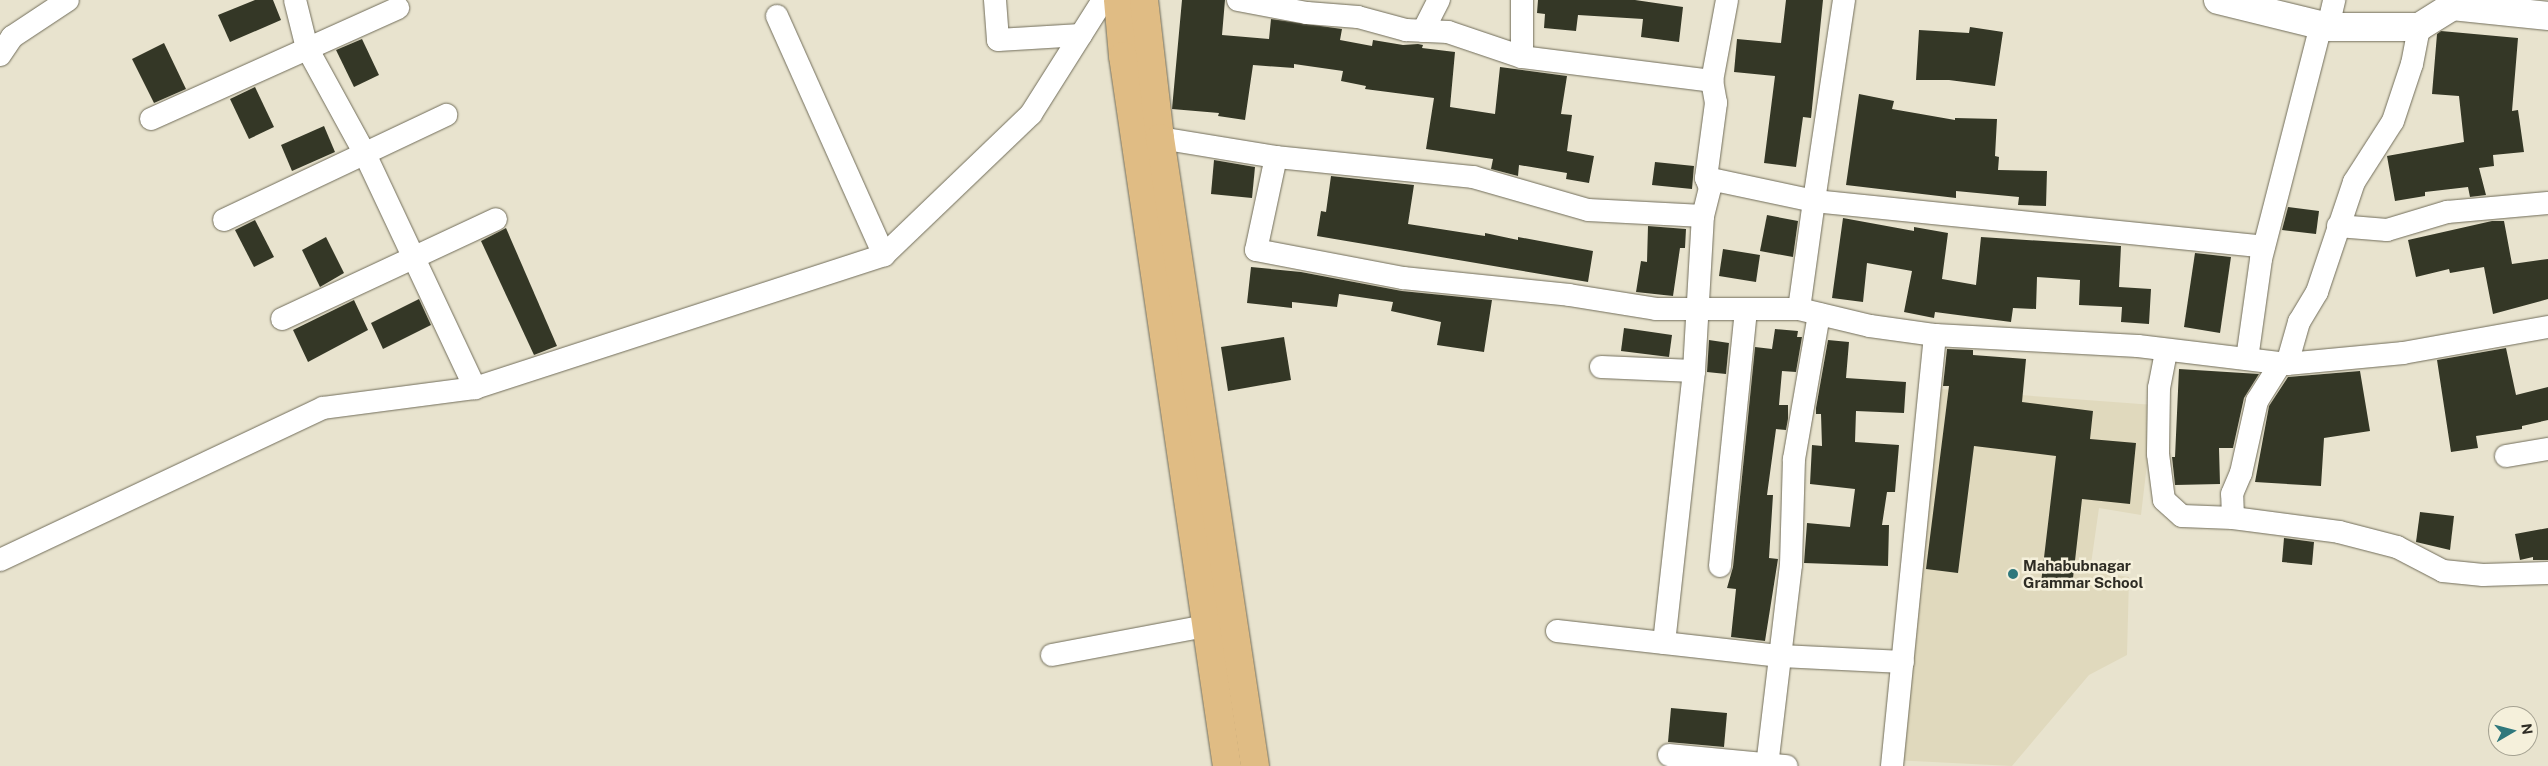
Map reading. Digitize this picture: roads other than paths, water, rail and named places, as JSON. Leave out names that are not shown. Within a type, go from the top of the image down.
[{"type":"main road","points":[[1118,0],[1123,56],[1227,766]]},
{"type":"main road","points":[[1144,0],[1160,138],[1255,766]]},
{"type":"street","points":[[0,55],[12,37],[68,0]]},
{"type":"street","points":[[295,0],[307,48],[364,152],[475,388]]},
{"type":"street","points":[[995,0],[998,40],[1080,35]]},
{"type":"street","points":[[0,560],[323,408],[475,388],[884,255],[1031,114],[1103,0]]},
{"type":"street","points":[[1238,0],[1307,13],[1358,17],[1406,30],[1448,32],[1522,57],[1712,81]]},
{"type":"street","points":[[1423,31],[1439,0]]},
{"type":"street","points":[[1522,0],[1522,57]]},
{"type":"street","points":[[1664,643],[1694,371],[1703,216],[1710,188],[1706,178],[1716,104],[1712,81],[1727,0]]},
{"type":"street","points":[[1669,755],[1773,765],[1781,656],[1791,565],[1794,459],[1809,312],[1814,201],[1844,0]]},
{"type":"street","points":[[2218,0],[2325,26],[2419,27],[2453,3],[2548,16]]},
{"type":"street","points":[[2247,359],[2264,247],[2325,26],[2334,0]]},
{"type":"street","points":[[151,119],[398,8]]},
{"type":"street","points":[[777,16],[884,255]]},
{"type":"street","points":[[2234,518],[2232,494],[2242,473],[2257,401],[2284,364],[2299,322],[2317,292],[2354,182],[2393,121],[2412,64],[2419,27]]},
{"type":"street","points":[[224,220],[446,114]]},
{"type":"street","points":[[1160,138],[1276,157],[1472,177],[1588,210],[1703,216]]},
{"type":"street","points":[[1276,157],[1256,250],[1403,278],[1569,295],[1656,309],[1809,312],[1870,326],[1935,335],[2138,346],[2166,352],[2284,364],[2403,353],[2548,327]]},
{"type":"street","points":[[1706,178],[1814,201],[2264,247]]},
{"type":"street","points":[[2338,226],[2387,230],[2446,212],[2548,203]]},
{"type":"street","points":[[282,320],[496,219]]},
{"type":"street","points":[[1720,566],[1746,310]]},
{"type":"street","points":[[1892,766],[1935,335]]},
{"type":"street","points":[[2166,352],[2160,388],[2158,454],[2164,500],[2182,516],[2234,518],[2339,532],[2397,547],[2443,571],[2483,575],[2548,572]]},
{"type":"street","points":[[1601,367],[1694,371]]},
{"type":"street","points":[[2506,456],[2548,449]]},
{"type":"street","points":[[1052,655],[1205,626]]},
{"type":"street","points":[[1556,631],[1781,656],[1902,662]]},
{"type":"place","name":"Mahabubnagar Grammar School","points":[[2013,574]]}]
